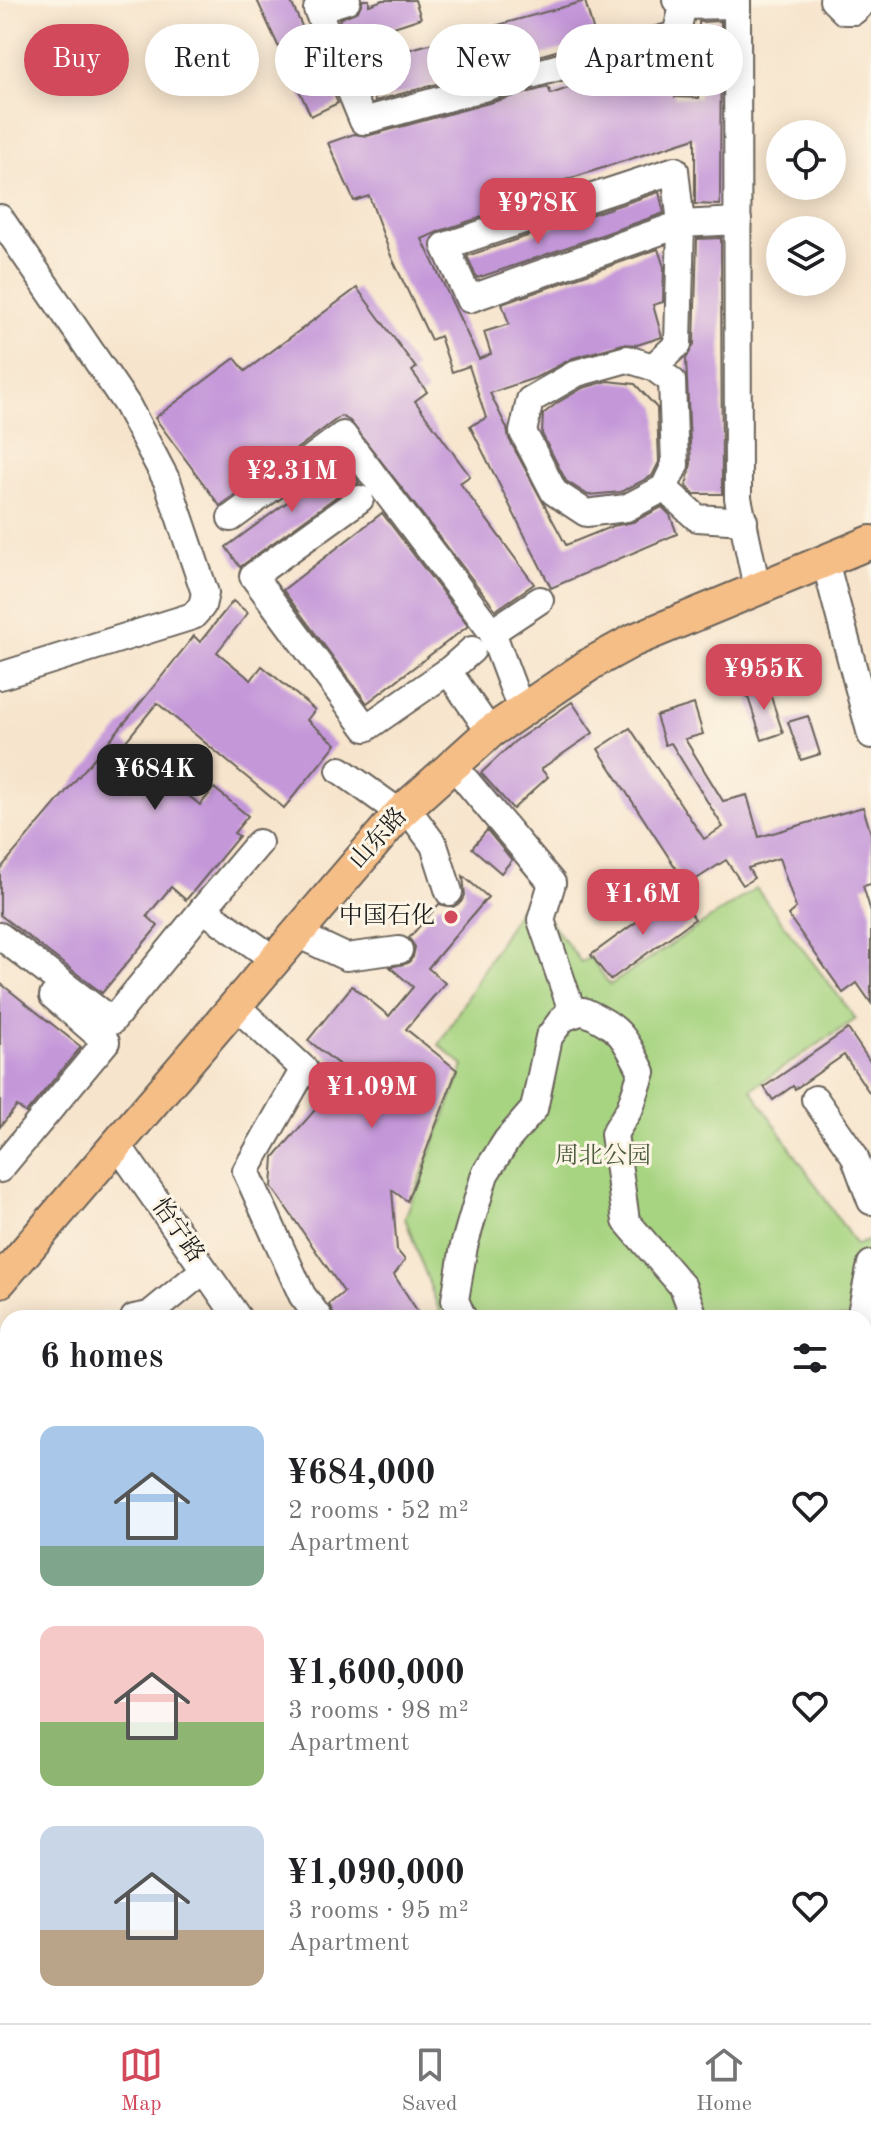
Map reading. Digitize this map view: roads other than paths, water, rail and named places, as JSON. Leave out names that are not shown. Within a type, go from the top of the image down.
[{"type":"main road","name":"山东路","points":[[0,1281],[403,810],[490,732],[592,663],[634,640],[871,542]]},
{"type":"street","points":[[347,0],[317,9],[363,121],[676,35],[680,3],[737,2],[738,498],[757,588]]},
{"type":"street","points":[[833,0],[844,11],[854,11],[866,0]]},
{"type":"street","points":[[653,367],[678,344],[681,224],[675,170],[445,246],[469,299],[681,224],[738,221]]},
{"type":"street","points":[[0,218],[8,244],[127,405],[168,483],[205,593],[202,606],[193,616],[0,676]]},
{"type":"street","points":[[627,359],[653,367],[672,381],[675,465],[664,488],[626,508],[586,513],[554,492],[523,432],[530,400],[577,373],[627,359]]},
{"type":"street","points":[[231,518],[343,435],[492,632],[522,712]]},
{"type":"street","points":[[664,488],[697,518],[744,521]]},
{"type":"street","points":[[360,499],[253,576],[366,728],[448,671],[472,650]]},
{"type":"street","points":[[825,561],[871,735]]},
{"type":"street","points":[[492,632],[540,600]]},
{"type":"street","points":[[448,671],[490,732]]},
{"type":"street","points":[[453,765],[552,883],[541,920],[573,1014]]},
{"type":"street","points":[[340,770],[403,810],[434,845],[449,892]]},
{"type":"street","points":[[0,936],[112,1021],[259,843]]},
{"type":"street","points":[[203,909],[275,960]]},
{"type":"street","points":[[297,934],[346,957],[399,950]]},
{"type":"street","points":[[0,952],[106,1042],[0,1169]]},
{"type":"street","points":[[236,1006],[304,1069],[246,1171],[302,1295],[313,1310]]},
{"type":"street","points":[[459,1310],[455,1300],[464,1246],[485,1174],[507,1140],[534,1109],[549,1037],[563,1018],[583,1011],[609,1022],[626,1040],[642,1072],[630,1108],[614,1134],[626,1221],[683,1287],[692,1310]]},
{"type":"street","points":[[815,1099],[854,1155],[871,1201]]},
{"type":"street","name":"怡宁路","points":[[117,1144],[232,1310]]},
{"type":"street","points":[[862,1310],[871,1264]]},
{"type":"street","points":[[154,1310],[204,1270]]},
{"type":"street","points":[[291,1310],[293,1276]]},
{"type":"place","name":"中国石化","points":[[451,917]]},
{"type":"park label","name":"周北公园","points":[[603,1157]]}]
